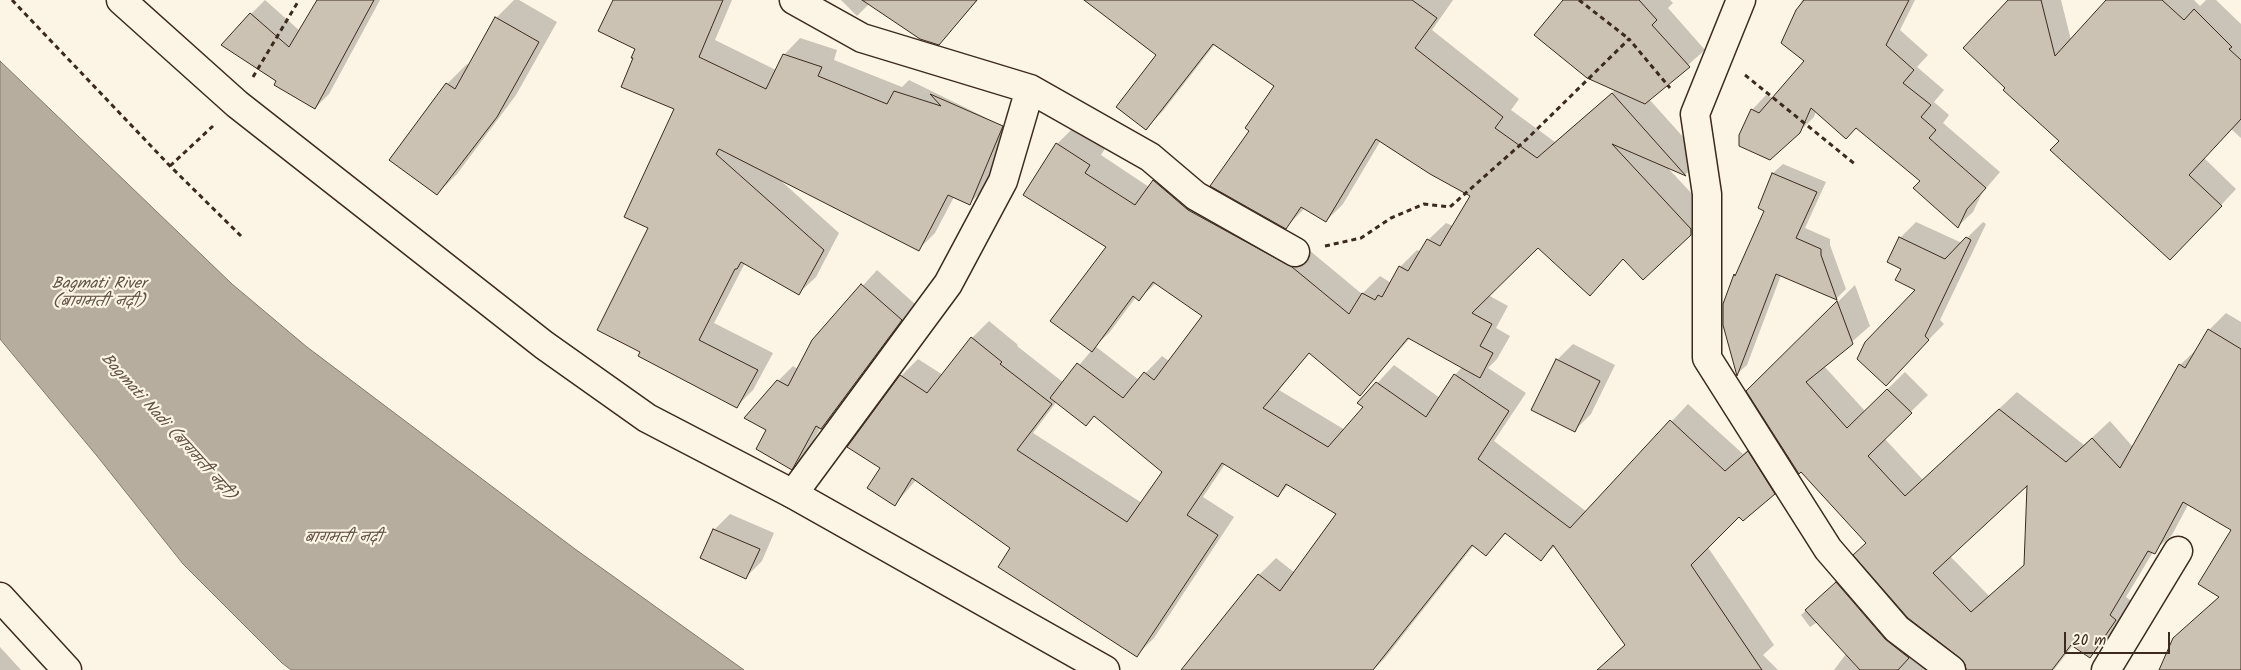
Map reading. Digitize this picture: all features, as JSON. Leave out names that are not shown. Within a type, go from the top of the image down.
[{"type":"street","points":[[121,0],[237,104],[544,344],[647,418],[793,494],[1105,670]]},
{"type":"street","points":[[794,0],[862,38],[1030,89],[1150,157],[1196,196],[1296,252]]},
{"type":"street","points":[[1741,0],[1695,114],[1708,194],[1707,358],[1828,549],[1897,629],[1951,670]]},
{"type":"street","points":[[793,494],[948,284],[1002,181],[1030,89]]},
{"type":"street","points":[[2106,670],[2178,551]]},
{"type":"street","points":[[0,597],[67,670]]},
{"type":"path","points":[[12,0],[170,166],[241,236]]},
{"type":"path","points":[[170,166],[237,104],[299,0]]},
{"type":"path","points":[[1579,0],[1629,39],[1664,82],[1695,114]]},
{"type":"path","points":[[1296,252],[1361,238],[1391,218],[1424,204],[1450,207],[1528,138],[1629,39]]},
{"type":"path","points":[[1720,54],[1856,165]]},
{"type":"water","name":"बागमती नदी","points":[[0,61],[232,284],[307,347],[575,549],[744,670],[291,670],[282,663],[183,564],[0,339]]},
{"type":"building","points":[[317,0],[374,0],[315,109],[274,85],[276,81],[221,45],[250,13],[289,47]]},
{"type":"building","points":[[613,0],[723,0],[699,57],[766,89],[783,54],[822,67],[818,76],[887,104],[894,91],[941,106],[930,94],[1003,126],[970,205],[948,195],[919,251],[719,149],[716,154],[824,250],[799,295],[741,262],[737,269],[735,269],[699,340],[758,370],[737,408],[638,356],[640,352],[597,330],[648,228],[624,217],[674,109],[621,87],[635,49],[598,31]]},
{"type":"building","points":[[862,0],[977,0],[939,45],[920,39]]},
{"type":"building","points":[[1084,0],[1412,0],[1437,18],[1415,48],[1503,117],[1495,128],[1537,158],[1612,93],[1686,176],[1612,144],[1691,229],[1691,235],[1643,280],[1623,259],[1590,296],[1538,248],[1472,313],[1492,324],[1480,346],[1493,353],[1480,378],[1408,338],[1360,396],[1309,353],[1263,408],[1328,447],[1363,407],[1357,403],[1376,382],[1426,417],[1454,374],[1509,411],[1478,459],[1570,528],[1670,420],[1725,471],[1748,451],[1775,494],[1743,521],[1739,517],[1691,565],[1762,670],[1597,670],[1625,645],[1553,545],[1541,561],[1505,533],[1486,556],[1472,545],[1373,670],[1181,670],[1258,574],[1280,591],[1336,514],[1286,484],[1278,497],[1222,463],[1187,515],[1218,535],[1137,657],[998,567],[1010,548],[912,478],[895,506],[867,488],[880,468],[847,447],[900,375],[927,393],[971,337],[1002,362],[1000,364],[1052,404],[1017,450],[1127,522],[1162,472],[1094,416],[1086,426],[1050,398],[1077,363],[1123,398],[1144,372],[1154,380],[1202,316],[1153,282],[1139,301],[1133,296],[1092,352],[1050,321],[1106,247],[1023,195],[1056,143],[1090,165],[1085,173],[1135,205],[1153,180],[1188,210],[1292,267],[1349,314],[1362,293],[1375,300],[1378,295],[1382,297],[1399,266],[1408,271],[1427,239],[1440,246],[1470,196],[1430,174],[1376,139],[1326,222],[1301,207],[1286,229],[1210,186],[1249,131],[1245,128],[1274,86],[1213,44],[1146,130],[1116,107],[1156,55]]},
{"type":"building","points":[[1563,0],[1639,0],[1657,20],[1652,25],[1690,67],[1645,104],[1587,78],[1534,35]]},
{"type":"building","points":[[1804,0],[1909,0],[1886,45],[1914,70],[1903,83],[1931,105],[1921,117],[1936,130],[1929,138],[1986,188],[1967,209],[1958,228],[1913,188],[1920,181],[1856,128],[1846,139],[1811,108],[1800,133],[1770,160],[1739,146],[1739,135],[1751,109],[1759,113],[1804,61],[1781,43],[1796,10]]},
{"type":"building","points":[[2008,0],[2041,0],[2055,56],[2106,0],[2162,0],[2184,20],[2194,9],[2232,47],[2229,49],[2241,60],[2241,119],[2189,175],[2222,206],[2170,260],[2050,150],[2059,141],[2003,90],[2005,88],[1963,48]]},
{"type":"building","points":[[495,17],[539,42],[497,117],[437,195],[389,160],[446,83],[455,89]]},
{"type":"building","points":[[1772,173],[1817,192],[1796,238],[1821,249],[1821,255],[1837,300],[1776,274],[1737,376],[1723,325],[1723,304],[1734,274],[1735,276],[1764,211],[1758,208]]},
{"type":"building","points":[[1899,237],[1945,259],[1966,237],[1971,240],[1925,336],[1929,340],[1886,386],[1857,359],[1865,342],[1915,290],[1895,280],[1901,269],[1887,262]]},
{"type":"building","points":[[861,284],[902,320],[821,429],[816,426],[792,470],[756,449],[766,430],[744,418],[777,380],[788,386],[812,340]]},
{"type":"building","points":[[1837,301],[1853,344],[1806,382],[1847,428],[1887,389],[1912,413],[1868,456],[1905,496],[1999,409],[2066,462],[2092,438],[2120,468],[2179,364],[2185,368],[2208,329],[2241,349],[2241,670],[2159,670],[2173,638],[2219,597],[2198,584],[2231,530],[2183,502],[2155,554],[2148,551],[2110,615],[2116,620],[2090,658],[2071,645],[2052,670],[1966,670],[1965,664],[1960,658],[1908,618],[1853,555],[1866,543],[1801,472],[1799,474],[1746,391]],"holes":[[[2027,486],[2024,565],[1971,612],[1933,573]]]},
{"type":"building","points":[[1556,359],[1600,381],[1575,432],[1531,410]]},
{"type":"building","points":[[713,529],[760,549],[746,579],[700,558]]},
{"type":"building","points":[[1836,582],[1885,639],[1909,658],[1898,670],[1860,670],[1805,610]]},
{"type":"water label","name":"Bagmati River (बागमती नदी)","points":[[99,294]]},
{"type":"water label","name":"Bagmati Nadi (बागमती नदी)","points":[[167,428]]}]
